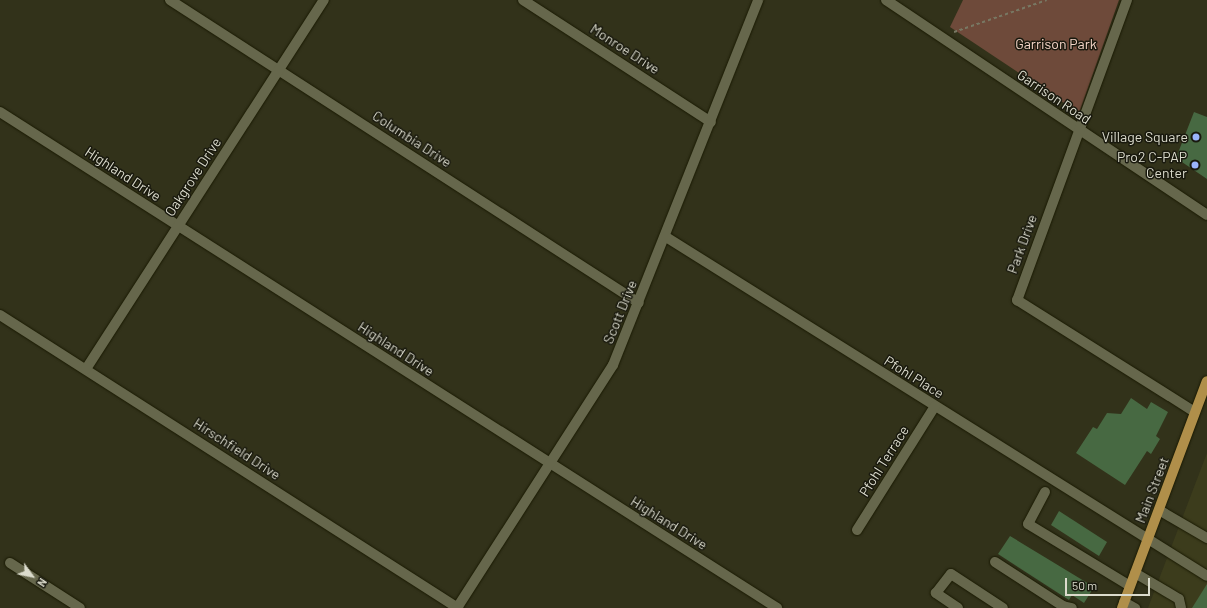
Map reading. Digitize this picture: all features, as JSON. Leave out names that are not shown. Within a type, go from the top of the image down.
[{"type":"main road","name":"Main Street","points":[[1123,605],[1195,412],[1207,384]]},
{"type":"street","name":"Columbia Drive","points":[[170,0],[639,303]]},
{"type":"street","name":"Oakgrove Drive","points":[[86,369],[324,0]]},
{"type":"street","name":"Monroe Drive","points":[[523,0],[710,122]]},
{"type":"street","name":"Scott Drive","points":[[458,608],[613,365],[666,237],[758,0]]},
{"type":"street","name":"Garrison Road","points":[[886,0],[1207,215]]},
{"type":"street","name":"Park Drive","points":[[1127,0],[1017,300],[1195,412]]},
{"type":"street","name":"Highland Drive","points":[[0,112],[777,608]]},
{"type":"street","name":"Pfohl Place","points":[[666,237],[1207,576]]},
{"type":"street","name":"Hirschfield Drive","points":[[0,315],[458,608]]},
{"type":"street","name":"Pfohl Terrace","points":[[857,530],[935,406]]},
{"type":"street","points":[[1045,492],[1028,524],[1130,586]]},
{"type":"street","points":[[1159,510],[1207,538]]},
{"type":"street","points":[[995,562],[1063,606],[1072,608]]},
{"type":"street","points":[[10,563],[80,608]]},
{"type":"street","points":[[1135,573],[1179,599],[1181,608]]},
{"type":"street","points":[[958,608],[936,593],[951,574],[1004,608]]},
{"type":"street","points":[[1123,605],[1135,608]]},
{"type":"path","points":[[948,42],[956,30],[1047,0]]},
{"type":"shaded area","points":[[1207,453],[1207,608],[1148,608]]},
{"type":"green space","name":"Garrison Park","points":[[963,0],[1119,0],[1079,113],[950,27]]},
{"type":"building","name":"Village Square","points":[[1194,112],[1207,117],[1207,179],[1176,158]]},
{"type":"building","points":[[1131,398],[1147,409],[1151,402],[1168,412],[1156,436],[1160,439],[1151,454],[1147,451],[1125,485],[1076,453],[1093,427],[1097,429],[1107,413],[1121,414]]},
{"type":"building","points":[[1059,511],[1107,542],[1099,556],[1051,525]]},
{"type":"building","points":[[1010,536],[1094,587],[1084,603],[1072,595],[1069,600],[998,554]]},
{"type":"building","points":[[1207,584],[1207,608],[1192,608]]},
{"type":"place","name":"Village Square","points":[[1196,137]]},
{"type":"place","name":"Pro2 C-PAP Center","points":[[1195,165]]}]
